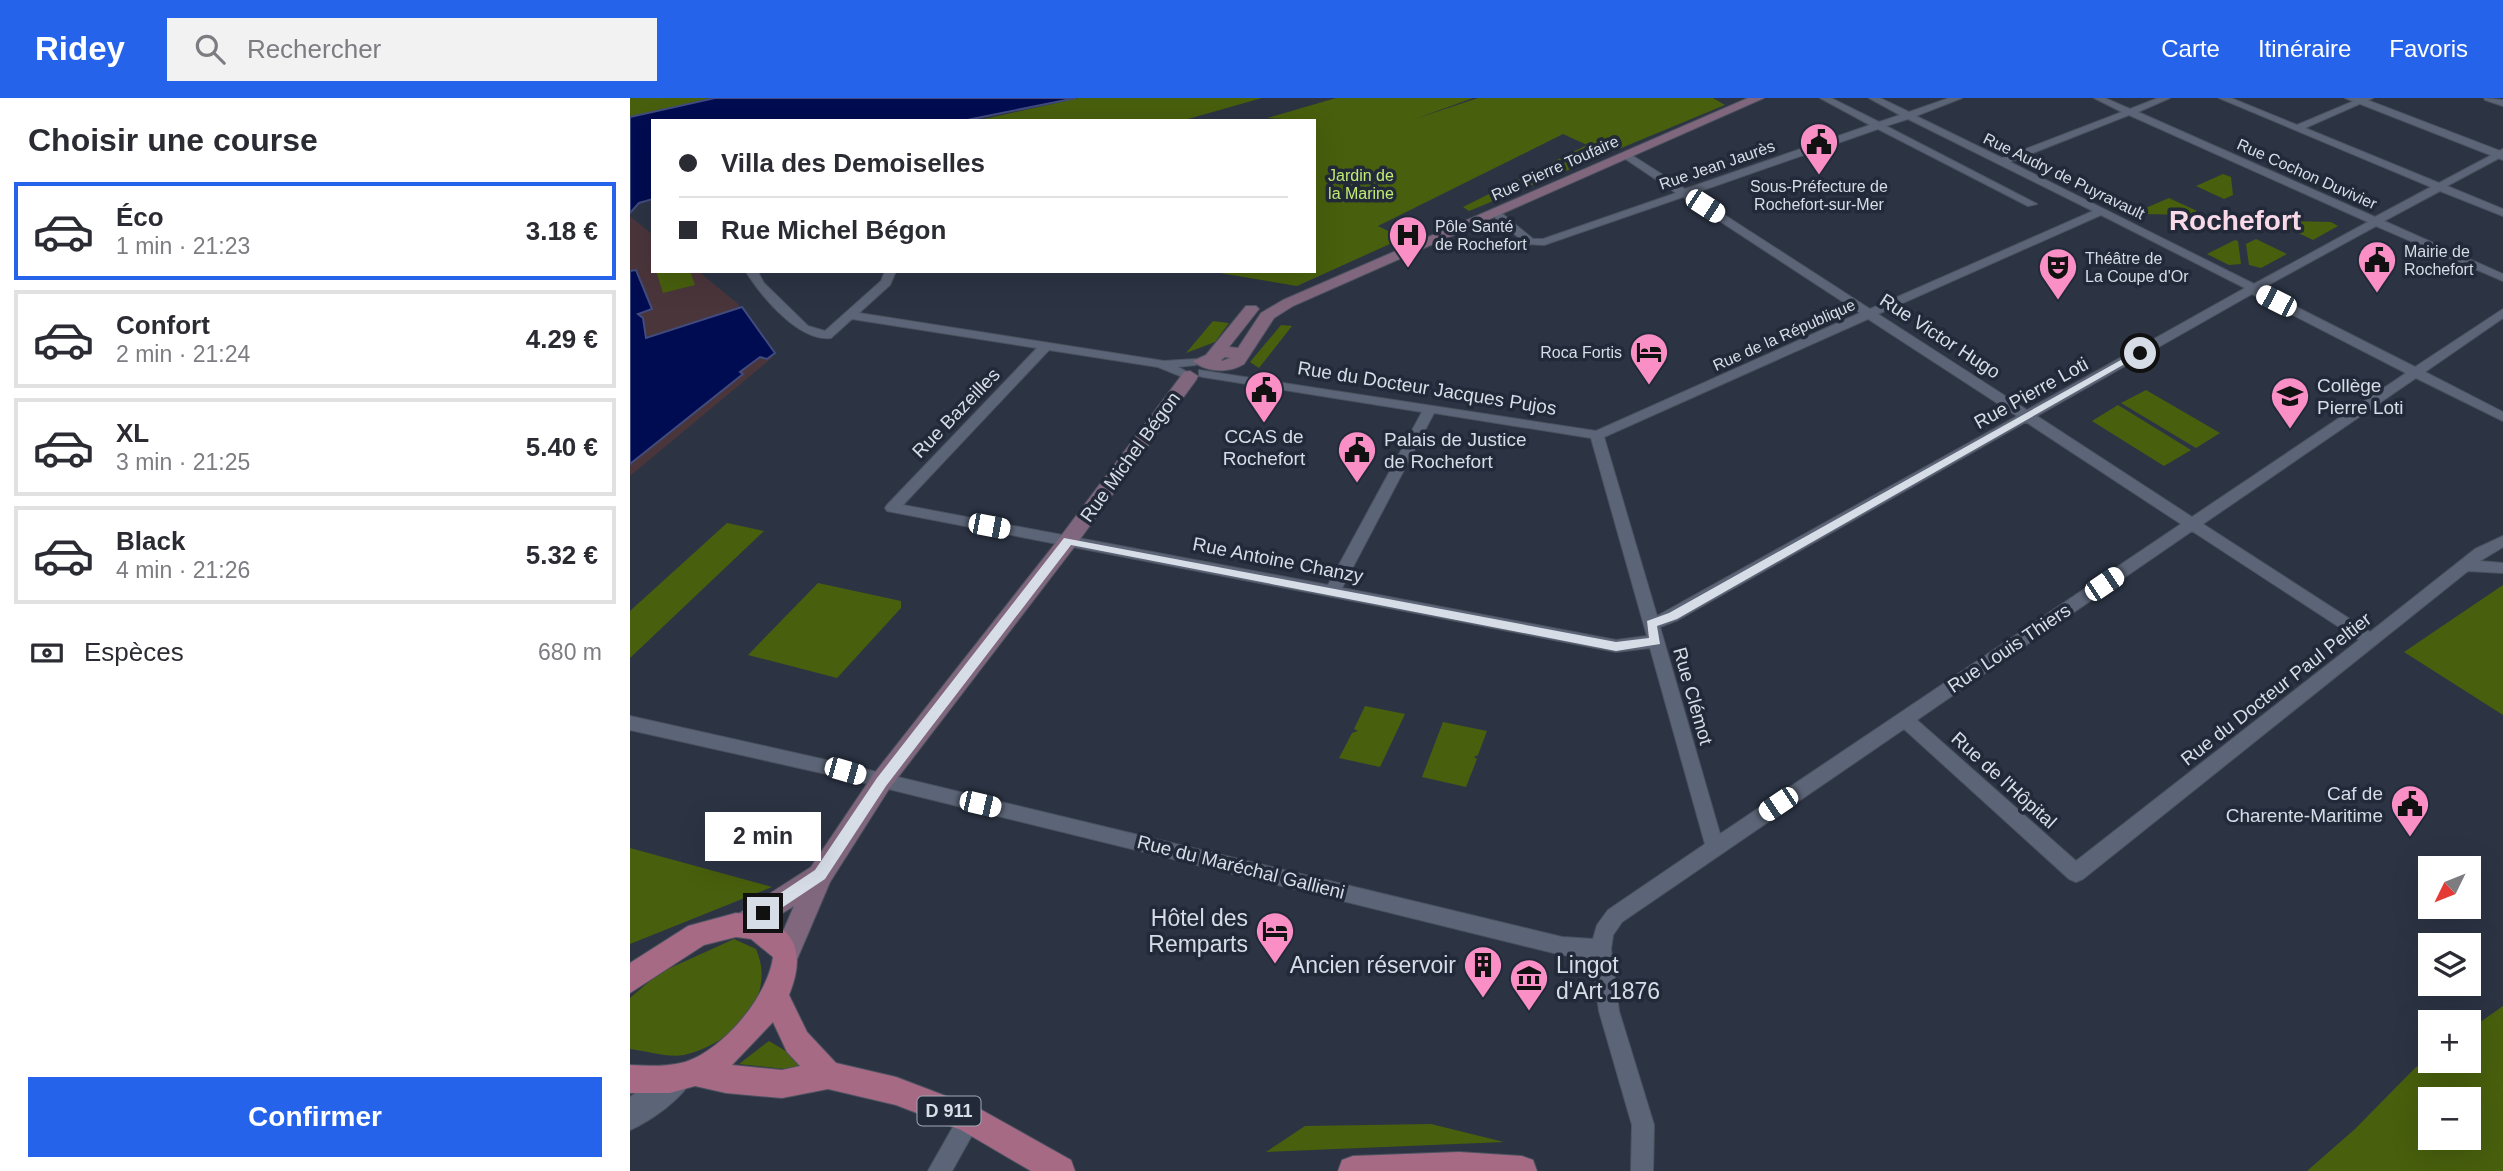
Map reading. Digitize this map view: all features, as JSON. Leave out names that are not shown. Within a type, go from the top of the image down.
[{"type":"main road","name":"Rue Pierre Toufaire","points":[[1262,311],[1288,303],[1758,98]]},
{"type":"main road","points":[[1209,366],[1262,311]]},
{"type":"main road","points":[[1209,366],[1262,311]]},
{"type":"main road","name":"Rue Michel Bégon","points":[[786,955],[820,875],[881,782],[1068,541],[1209,366]]},
{"type":"main road","name":"Rue Michel Bégon","points":[[744,925],[820,875]]},
{"type":"main road","points":[[630,980],[640,965],[709,930],[744,925],[762,929],[774,938],[786,955],[785,969],[775,995],[740,1040],[686,1075],[630,1079]]},
{"type":"main road","points":[[775,995],[797,1042],[828,1075]]},
{"type":"main road","name":"D 911","points":[[686,1075],[782,1084],[828,1075],[896,1091],[970,1119],[1060,1171]]},
{"type":"main road","points":[[1353,1171],[1522,1171]]},
{"type":"street","points":[[1824,98],[2032,204]]},
{"type":"street","name":"Rue Audry de Puyravault","points":[[1872,98],[2246,284],[2503,417]]},
{"type":"street","name":"Rue Jean Jaurès","points":[[1495,214],[1530,242],[1537,243],[1958,98]]},
{"type":"street","name":"Rue Cochon Duvivier","points":[[2098,98],[2503,278]]},
{"type":"street","points":[[2000,162],[2166,98]]},
{"type":"street","points":[[2223,98],[2503,213]]},
{"type":"street","points":[[2488,98],[2503,103]]},
{"type":"street","points":[[2297,128],[2360,99],[2502,154]]},
{"type":"street","name":"Rue Pierre Loti","points":[[1651,624],[1673,616],[2252,289],[2502,154]]},
{"type":"street","name":"Rue Victor Hugo","points":[[1627,156],[2372,641]]},
{"type":"street","name":"Rue de la République","points":[[1597,435],[1872,315],[2098,212]]},
{"type":"street","points":[[754,273],[760,285],[804,329],[827,335],[886,283],[890,273]]},
{"type":"street","name":"Rue Louis Thiers","points":[[1601,949],[1604,932],[1615,916],[2503,313]]},
{"type":"street","name":"Rue du Docteur Jacques Pujos","points":[[851,315],[1161,364],[1209,366],[1250,379],[1597,435]]},
{"type":"street","name":"Rue Bazeilles","points":[[892,508],[1047,345]]},
{"type":"street","name":"Rue du Docteur Jacques Pujos","points":[[1209,366],[1250,379]]},
{"type":"street","points":[[1333,590],[1430,409]]},
{"type":"street","name":"Rue Clémot","points":[[1597,435],[1715,847]]},
{"type":"street","name":"Rue Antoine Chanzy","points":[[892,508],[1616,646],[1656,640]]},
{"type":"street","name":"Rue du Docteur Paul Peltier","points":[[2076,873],[2465,565],[2503,541]]},
{"type":"street","points":[[2465,565],[2503,568]]},
{"type":"street","name":"Rue de l'Hôpital","points":[[1904,718],[2076,873]]},
{"type":"street","name":"Rue du Maréchal Gallieni","points":[[630,723],[1562,946],[1601,949]]},
{"type":"street","points":[[1601,949],[1609,1011],[1643,1125],[1642,1171]]},
{"type":"street","points":[[630,1115],[686,1075]]},
{"type":"street","points":[[939,1171],[970,1119]]},
{"type":"shaded area","points":[[715,98],[1076,98],[972,119],[651,119],[651,200],[639,203],[630,213],[630,117]]},
{"type":"shaded area","points":[[630,216],[651,233],[651,273],[700,273],[737,303],[773,357],[630,476]]},
{"type":"shaded area","points":[[636,270],[652,309],[638,314],[643,318],[646,338],[742,307],[775,353],[767,359],[760,357],[740,372],[743,374],[630,464],[630,271]]},
{"type":"green space","points":[[630,98],[775,98],[664,119],[651,119],[651,122],[630,136]]},
{"type":"green space","points":[[1079,98],[1262,98],[1188,119],[984,119]]},
{"type":"green space","name":"Jardin de la Marine","points":[[1336,98],[1473,98],[1415,119],[1478,98],[1713,98],[1725,105],[1469,211],[1463,207],[1587,145],[1563,134],[1378,226],[1403,238],[1297,286],[1220,273],[1316,273],[1316,119],[1267,118]]},
{"type":"green space","points":[[2223,174],[2231,177],[2233,195],[2224,199],[2196,186]]},
{"type":"green space","points":[[2169,198],[2197,211],[2188,215],[2146,214],[2141,210]]},
{"type":"green space","points":[[2290,221],[2331,222],[2338,226],[2313,240],[2282,225]]},
{"type":"green space","points":[[2256,239],[2287,254],[2261,268],[2249,265],[2246,244]]},
{"type":"green space","points":[[2238,241],[2241,264],[2229,265],[2207,254]]},
{"type":"green space","points":[[657,273],[691,273],[695,285],[663,293]]},
{"type":"green space","points":[[1213,321],[1229,323],[1215,342],[1186,353]]},
{"type":"green space","points":[[1281,325],[1292,326],[1259,368],[1250,362]]},
{"type":"green space","points":[[2146,390],[2220,433],[2196,448],[2121,403]]},
{"type":"green space","points":[[2118,405],[2191,450],[2164,466],[2092,421]]},
{"type":"green space","points":[[727,523],[764,531],[630,658],[630,611]]},
{"type":"green space","points":[[818,583],[901,601],[901,608],[837,678],[748,655]]},
{"type":"green space","points":[[2503,585],[2503,715],[2404,652]]},
{"type":"green space","points":[[1365,706],[1405,714],[1380,767],[1339,758],[1352,733],[1358,731],[1354,729]]},
{"type":"green space","points":[[1443,722],[1487,731],[1478,755],[1474,757],[1477,759],[1466,787],[1422,777]]},
{"type":"green space","points":[[630,848],[772,887],[630,944]]},
{"type":"green space","points":[[734,939],[756,949],[761,967],[761,985],[756,1001],[734,1030],[719,1041],[684,1055],[630,1049],[630,998],[659,973]]},
{"type":"green space","points":[[2503,1006],[2503,1171],[2307,1171],[2355,1129],[2418,1066],[2418,1073],[2481,1073],[2481,1022]]},
{"type":"green space","points":[[769,1041],[806,1063],[802,1071],[739,1064]]},
{"type":"green space","points":[[1431,1124],[1504,1142],[1266,1152],[1305,1126]]},
{"type":"place","name":"Sous-Préfecture de Rochefort-sur-Mer","points":[[1819,176]]},
{"type":"place","name":"Pôle Santé de Rochefort","points":[[1408,269]]},
{"type":"place","name":"Mairie de Rochefort","points":[[2377,294]]},
{"type":"place","name":"Théâtre de La Coupe d'Or","points":[[2058,301]]},
{"type":"place","name":"Roca Fortis","points":[[1649,386]]},
{"type":"place","name":"CCAS de Rochefort","points":[[1264,424]]},
{"type":"place","name":"Collège Pierre Loti","points":[[2290,430]]},
{"type":"place","name":"Palais de Justice de Rochefort","points":[[1357,484]]},
{"type":"place","name":"Caf de Charente-Maritime","points":[[2410,838]]},
{"type":"place","name":"Hôtel des Remparts","points":[[1275,965]]},
{"type":"place","name":"Ancien réservoir","points":[[1483,999]]},
{"type":"place","name":"Lingot d'Art 1876","points":[[1529,1012]]},
{"type":"district","name":"Rochefort","points":[[2235,220]]},
{"type":"route","points":[[763,913],[820,875],[881,782],[1068,541],[1616,646],[1631,646],[1656,640],[1651,624],[1673,616],[2140,353]]}]
